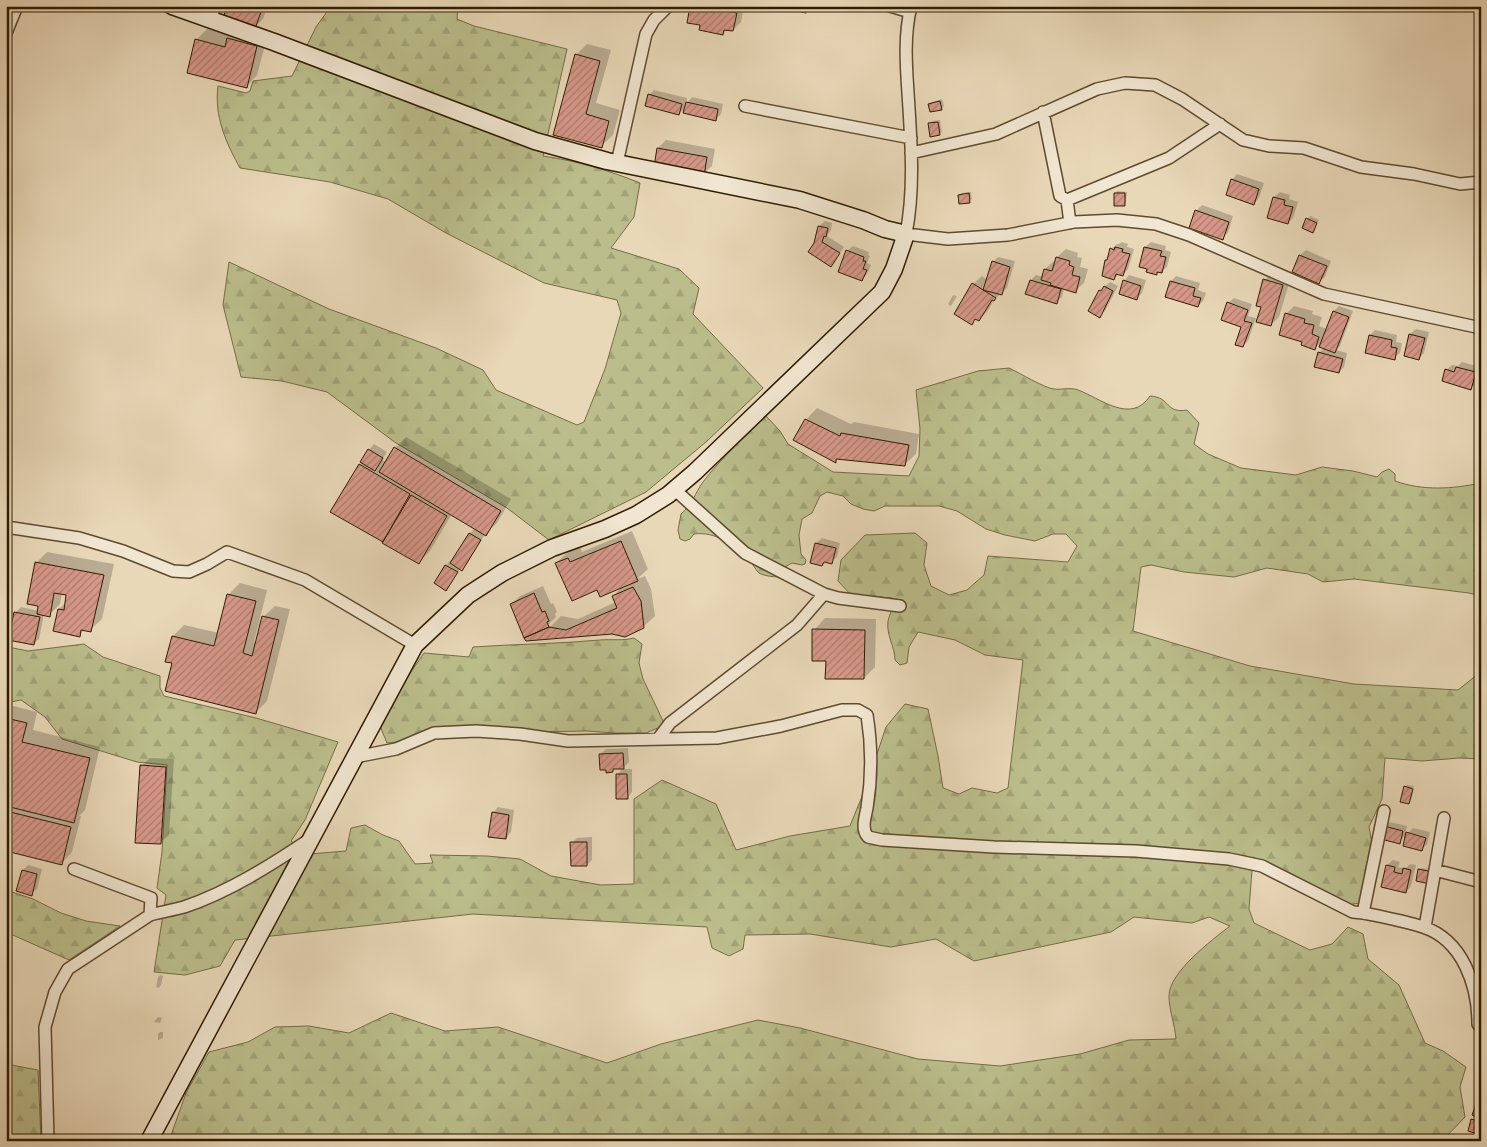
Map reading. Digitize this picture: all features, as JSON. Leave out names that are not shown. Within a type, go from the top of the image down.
[{"type":"street","points":[[6,33],[17,6]]},
{"type":"street","points":[[172,6],[212,13],[535,141],[616,163],[800,200],[885,229],[906,234],[948,239],[1008,235],[1070,223],[1117,220],[1156,224],[1189,235],[1324,294],[1481,328]]},
{"type":"street","points":[[616,163],[646,34],[654,20],[668,6]]},
{"type":"street","points":[[149,1141],[415,645],[468,595],[502,573],[552,548],[605,529],[636,515],[674,489],[695,472],[882,292],[894,269],[906,234],[910,212],[912,153],[906,50],[910,9],[890,6]]},
{"type":"street","points":[[912,153],[996,134],[1097,90],[1125,83],[1155,85],[1182,99],[1243,140],[1270,146],[1304,148],[1361,167],[1414,174],[1460,184],[1481,182]]},
{"type":"street","points":[[745,106],[911,138]]},
{"type":"street","points":[[1043,112],[1060,196],[1067,200]]},
{"type":"street","points":[[1067,200],[1169,158],[1220,124]]},
{"type":"street","points":[[1067,200],[1070,223]]},
{"type":"street","points":[[674,489],[745,553],[824,594],[838,598],[900,606]]},
{"type":"street","points":[[6,527],[79,538],[123,551],[173,571],[189,572],[227,552],[305,580],[415,645]]},
{"type":"street","points":[[658,739],[670,722],[797,625],[824,594]]},
{"type":"street","points":[[355,757],[396,748],[434,733],[485,732],[520,734],[568,741],[716,738],[781,726],[842,710],[858,710],[867,716],[871,740],[869,794],[864,824],[864,832],[868,838],[994,847],[1136,851],[1229,859],[1262,866],[1353,912],[1425,927],[1447,940],[1459,953],[1472,982],[1479,1000],[1478,1024],[1481,1026]]},
{"type":"street","points":[[1363,913],[1384,811]]},
{"type":"street","points":[[1425,927],[1444,818]]},
{"type":"street","points":[[48,1141],[45,1027],[55,992],[68,969],[150,915],[184,907],[225,889],[271,865],[312,837]]},
{"type":"street","points":[[74,869],[151,898],[150,915]]},
{"type":"street","points":[[1435,870],[1481,882]]},
{"type":"green space","points":[[331,6],[458,6],[457,19],[474,26],[567,49],[543,156],[568,160],[640,183],[634,217],[611,248],[679,269],[699,288],[693,314],[763,388],[706,442],[646,492],[549,540],[507,508],[396,443],[327,392],[282,381],[241,377],[223,305],[229,262],[329,309],[436,348],[483,370],[496,390],[577,425],[584,422],[605,369],[621,313],[617,300],[544,283],[446,233],[388,199],[330,182],[240,168],[222,129],[218,108],[218,86],[246,93],[250,91],[253,81],[292,76],[316,27]]},
{"type":"green space","points":[[1009,368],[1050,388],[1078,390],[1115,407],[1134,408],[1142,404],[1150,396],[1162,399],[1175,410],[1187,410],[1199,423],[1194,444],[1208,454],[1241,468],[1296,475],[1322,467],[1353,471],[1377,477],[1389,469],[1395,474],[1395,481],[1427,488],[1459,487],[1481,483],[1481,596],[1354,579],[1323,582],[1308,574],[1267,568],[1234,577],[1184,572],[1151,565],[1141,567],[1133,631],[1250,666],[1354,684],[1458,690],[1478,674],[1481,674],[1481,759],[1459,758],[1422,761],[1385,758],[1382,799],[1369,827],[1374,855],[1372,875],[1359,903],[1349,905],[1253,857],[1249,909],[1254,923],[1310,950],[1332,944],[1348,927],[1363,934],[1368,959],[1399,985],[1425,1043],[1443,1051],[1466,1067],[1460,1087],[1465,1117],[1442,1141],[169,1141],[186,1093],[209,1052],[248,1042],[275,1027],[309,1026],[349,1033],[391,1013],[445,1031],[498,1027],[607,1063],[661,1044],[758,1020],[800,1028],[918,1059],[1000,1066],[1080,1054],[1129,1040],[1176,1039],[1169,1001],[1171,987],[1176,977],[1193,957],[1230,926],[1209,917],[1192,923],[1134,917],[1111,932],[974,961],[936,939],[891,947],[810,934],[745,935],[743,949],[729,956],[712,948],[707,927],[473,914],[235,940],[220,966],[185,975],[154,972],[166,895],[157,888],[162,852],[167,765],[137,762],[62,739],[45,717],[21,700],[6,703],[6,645],[28,651],[84,644],[103,657],[160,676],[160,688],[164,696],[256,718],[338,742],[305,820],[291,841],[310,854],[346,851],[351,828],[365,825],[399,841],[415,864],[433,863],[430,855],[487,856],[520,859],[551,876],[601,885],[634,884],[634,799],[662,780],[716,804],[736,850],[790,836],[850,826],[867,784],[886,727],[905,704],[928,709],[943,788],[959,794],[972,788],[997,793],[1008,788],[1023,660],[985,655],[955,640],[918,632],[909,647],[907,663],[900,665],[895,660],[888,631],[892,598],[851,595],[838,581],[841,560],[865,535],[915,533],[927,543],[924,565],[931,586],[949,595],[967,590],[984,575],[988,556],[1068,562],[1077,546],[1066,534],[1053,534],[1035,541],[986,529],[957,511],[939,506],[885,506],[874,511],[851,504],[843,496],[827,492],[820,496],[812,513],[802,519],[799,535],[801,554],[806,560],[805,564],[792,563],[785,567],[782,576],[777,577],[759,573],[743,554],[724,540],[709,535],[694,534],[685,541],[680,539],[678,530],[681,514],[691,503],[703,482],[725,456],[766,416],[780,431],[788,444],[833,472],[909,476],[919,456],[920,429],[916,390],[978,371]]},
{"type":"green space","points":[[634,638],[642,644],[639,663],[643,679],[665,725],[646,733],[535,732],[476,727],[408,741],[387,743],[380,726],[402,685],[424,653],[469,657],[473,647]]},
{"type":"green space","points":[[6,890],[33,899],[61,913],[86,921],[120,926],[69,960],[6,932]]},
{"type":"green space","points":[[6,1064],[38,1070],[41,1141],[6,1141]]},
{"type":"building","points":[[227,6],[263,6],[255,29],[223,18]]},
{"type":"building","points":[[690,6],[703,6],[737,13],[733,31],[724,30],[723,35],[699,30],[700,25],[687,23]]},
{"type":"building","points":[[771,6],[807,6],[806,13]]},
{"type":"building","points":[[227,38],[257,46],[247,88],[187,73],[195,39],[225,47]]},
{"type":"building","points":[[575,54],[600,61],[586,114],[609,121],[602,148],[553,135]]},
{"type":"building","points":[[648,94],[682,104],[679,115],[645,106]]},
{"type":"building","points":[[940,101],[942,110],[930,112],[928,104]]},
{"type":"building","points":[[686,102],[718,109],[716,121],[683,113]]},
{"type":"building","points":[[938,122],[940,135],[930,137],[928,123]]},
{"type":"building","points":[[657,148],[707,157],[704,176],[654,167]]},
{"type":"building","points":[[1231,179],[1259,189],[1254,205],[1226,195]]},
{"type":"building","points":[[969,193],[970,203],[959,204],[958,195]]},
{"type":"building","points":[[1114,193],[1125,193],[1125,206],[1114,206]]},
{"type":"building","points":[[1273,197],[1285,200],[1284,205],[1293,207],[1288,224],[1267,218]]},
{"type":"building","points":[[1195,210],[1229,222],[1223,240],[1189,228]]},
{"type":"building","points":[[1306,218],[1317,223],[1313,233],[1302,228]]},
{"type":"building","points":[[818,226],[828,228],[826,237],[824,236],[822,242],[840,253],[831,267],[808,252],[814,243]]},
{"type":"building","points":[[1115,247],[1123,249],[1122,252],[1130,254],[1123,276],[1116,274],[1114,280],[1102,276],[1105,260],[1107,260],[1110,248],[1114,250]]},
{"type":"building","points":[[1144,247],[1162,251],[1160,256],[1166,257],[1162,273],[1157,272],[1157,275],[1146,272],[1147,269],[1139,267]]},
{"type":"building","points":[[846,250],[864,257],[863,261],[866,261],[863,269],[867,270],[862,281],[838,272]]},
{"type":"building","points":[[1299,255],[1327,266],[1319,284],[1292,272]]},
{"type":"building","points":[[1056,257],[1070,261],[1069,265],[1074,267],[1072,275],[1080,277],[1076,293],[1050,285],[1051,283],[1041,280],[1044,269],[1052,271]]},
{"type":"building","points":[[992,261],[1010,267],[1002,295],[983,290]]},
{"type":"building","points":[[1263,279],[1283,285],[1271,326],[1256,322],[1261,307],[1256,306]]},
{"type":"building","points":[[1030,280],[1061,289],[1057,304],[1025,294]]},
{"type":"building","points":[[1123,280],[1141,286],[1137,300],[1119,294]]},
{"type":"building","points":[[1170,281],[1195,288],[1193,296],[1201,298],[1198,307],[1165,297]]},
{"type":"building","points":[[972,283],[996,298],[994,301],[992,300],[979,321],[975,319],[972,325],[954,314]]},
{"type":"building","points":[[1104,286],[1113,291],[1100,318],[1088,311],[1099,290],[1101,291]]},
{"type":"building","points":[[1227,302],[1248,310],[1244,321],[1252,323],[1243,347],[1235,345],[1241,327],[1221,320]]},
{"type":"building","points":[[1333,311],[1349,317],[1335,353],[1319,347]]},
{"type":"building","points":[[1285,313],[1305,319],[1304,323],[1314,325],[1312,334],[1319,337],[1315,350],[1301,345],[1302,342],[1279,335]]},
{"type":"building","points":[[1409,334],[1425,338],[1419,360],[1404,356]]},
{"type":"building","points":[[1369,335],[1392,340],[1391,347],[1397,348],[1395,360],[1365,353]]},
{"type":"building","points":[[1318,352],[1343,359],[1339,373],[1314,367]]},
{"type":"building","points":[[1456,367],[1476,372],[1471,390],[1442,381],[1445,369],[1454,372]]},
{"type":"building","points":[[805,419],[840,436],[841,433],[909,445],[905,466],[836,459],[836,463],[793,440]]},
{"type":"building","points":[[394,447],[501,511],[486,536],[379,472]]},
{"type":"building","points":[[368,449],[383,458],[375,471],[360,462]]},
{"type":"building","points":[[359,464],[410,494],[383,542],[330,512]]},
{"type":"building","points":[[411,495],[447,516],[419,564],[382,543]]},
{"type":"building","points":[[469,533],[481,540],[462,571],[450,563]]},
{"type":"building","points":[[621,541],[638,581],[600,597],[597,590],[572,601],[555,563],[568,558],[570,562]]},
{"type":"building","points":[[815,543],[836,548],[832,564],[824,562],[822,566],[810,563]]},
{"type":"building","points":[[35,562],[104,575],[91,632],[81,630],[80,637],[53,631],[58,609],[64,610],[66,595],[54,593],[50,617],[37,614],[38,606],[27,604]]},
{"type":"building","points":[[445,565],[458,572],[446,591],[434,583]]},
{"type":"building","points":[[633,587],[641,601],[644,628],[625,637],[612,634],[526,641],[524,638],[549,627],[566,630],[617,608],[612,596]]},
{"type":"building","points":[[534,593],[542,612],[545,611],[549,627],[524,638],[510,604]]},
{"type":"building","points":[[227,594],[256,601],[243,653],[252,656],[262,616],[279,620],[256,714],[165,691],[172,663],[165,662],[172,636],[214,646]]},
{"type":"building","points":[[14,612],[40,617],[34,645],[8,640]]},
{"type":"building","points":[[812,629],[865,630],[864,679],[825,679],[826,661],[812,661]]},
{"type":"building","points":[[6,718],[27,723],[22,742],[90,758],[74,823],[6,806]]},
{"type":"building","points":[[623,753],[624,769],[613,769],[613,772],[606,773],[606,770],[600,770],[599,754]]},
{"type":"building","points":[[140,765],[166,767],[161,844],[135,843]]},
{"type":"building","points":[[616,774],[627,774],[628,799],[616,799]]},
{"type":"building","points":[[1404,786],[1413,789],[1409,804],[1400,802]]},
{"type":"building","points":[[6,811],[71,827],[62,865],[6,851]]},
{"type":"building","points":[[492,812],[509,815],[506,839],[488,837]]},
{"type":"building","points":[[1384,826],[1403,831],[1400,844],[1381,839]]},
{"type":"building","points":[[1406,832],[1426,838],[1422,851],[1403,846]]},
{"type":"building","points":[[570,842],[587,842],[587,866],[571,866]]},
{"type":"building","points":[[1386,865],[1395,867],[1394,872],[1402,874],[1403,868],[1411,870],[1406,893],[1381,887]]},
{"type":"building","points":[[1418,869],[1433,872],[1430,884],[1416,881]]},
{"type":"building","points":[[22,870],[37,874],[32,896],[16,891]]},
{"type":"building","points":[[1476,1104],[1481,1106],[1481,1119],[1472,1115]]},
{"type":"building","points":[[1471,1119],[1481,1122],[1481,1135],[1468,1131]]}]
